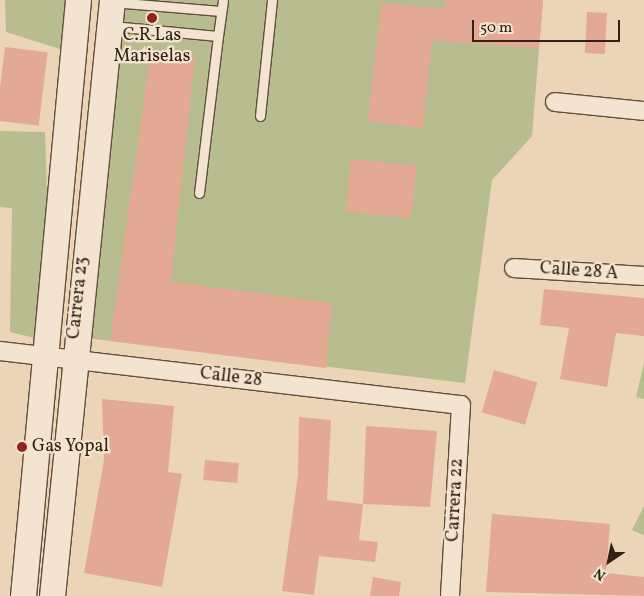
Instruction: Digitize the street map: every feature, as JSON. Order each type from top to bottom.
[{"type":"street","name":"Carrera 23","points":[[24,596],[43,357],[78,0]]},
{"type":"street","name":"Carrera 23","points":[[52,596],[72,360],[111,10]]},
{"type":"street","points":[[555,102],[644,111]]},
{"type":"street","name":"Calle 28 A","points":[[514,268],[644,276]]},
{"type":"street","name":"Calle 28","points":[[0,352],[461,404]]},
{"type":"street","name":"Carrera 22","points":[[450,596],[461,404]]},
{"type":"lane","points":[[200,193],[222,0]]},
{"type":"lane","points":[[260,116],[272,0]]},
{"type":"lane","points":[[111,10],[221,11]]},
{"type":"lane","points":[[111,10],[218,36]]},
{"type":"green space","points":[[5,0],[68,0],[63,50],[6,32]]},
{"type":"green space","points":[[124,0],[543,0],[532,136],[492,180],[465,383],[86,338]]},
{"type":"green space","points":[[0,131],[45,132],[48,224],[39,339],[10,332],[12,208],[0,207]]},
{"type":"green space","points":[[644,363],[644,399],[636,397]]},
{"type":"green space","points":[[644,506],[644,535],[632,530]]},
{"type":"building","points":[[445,0],[543,0],[539,48],[432,41],[423,128],[368,121],[381,3],[444,9]]},
{"type":"building","points":[[587,12],[607,13],[605,54],[585,53]]},
{"type":"building","points":[[5,47],[48,52],[39,126],[0,121],[0,88]]},
{"type":"building","points":[[151,51],[195,56],[171,282],[332,303],[326,368],[110,341]]},
{"type":"building","points":[[351,159],[417,166],[411,219],[345,212]]},
{"type":"building","points":[[544,289],[644,298],[644,336],[616,333],[607,387],[560,379],[569,328],[540,325]]},
{"type":"building","points":[[494,370],[537,382],[525,425],[482,412]]},
{"type":"building","points":[[102,399],[174,406],[168,472],[182,474],[162,587],[84,573],[104,460]]},
{"type":"building","points":[[299,417],[331,420],[327,500],[363,504],[359,540],[378,542],[375,562],[319,556],[314,595],[282,591],[298,475]]},
{"type":"building","points":[[366,426],[437,431],[430,507],[363,504]]},
{"type":"building","points":[[205,460],[239,463],[237,483],[203,480]]},
{"type":"building","points":[[492,514],[610,524],[606,573],[644,577],[644,596],[486,592]]},
{"type":"building","points":[[373,577],[401,582],[399,596],[370,596]]},
{"type":"place","name":"C.R Las Mariselas","points":[[152,18]]},
{"type":"place","name":"Gas Yopal","points":[[22,447]]}]
